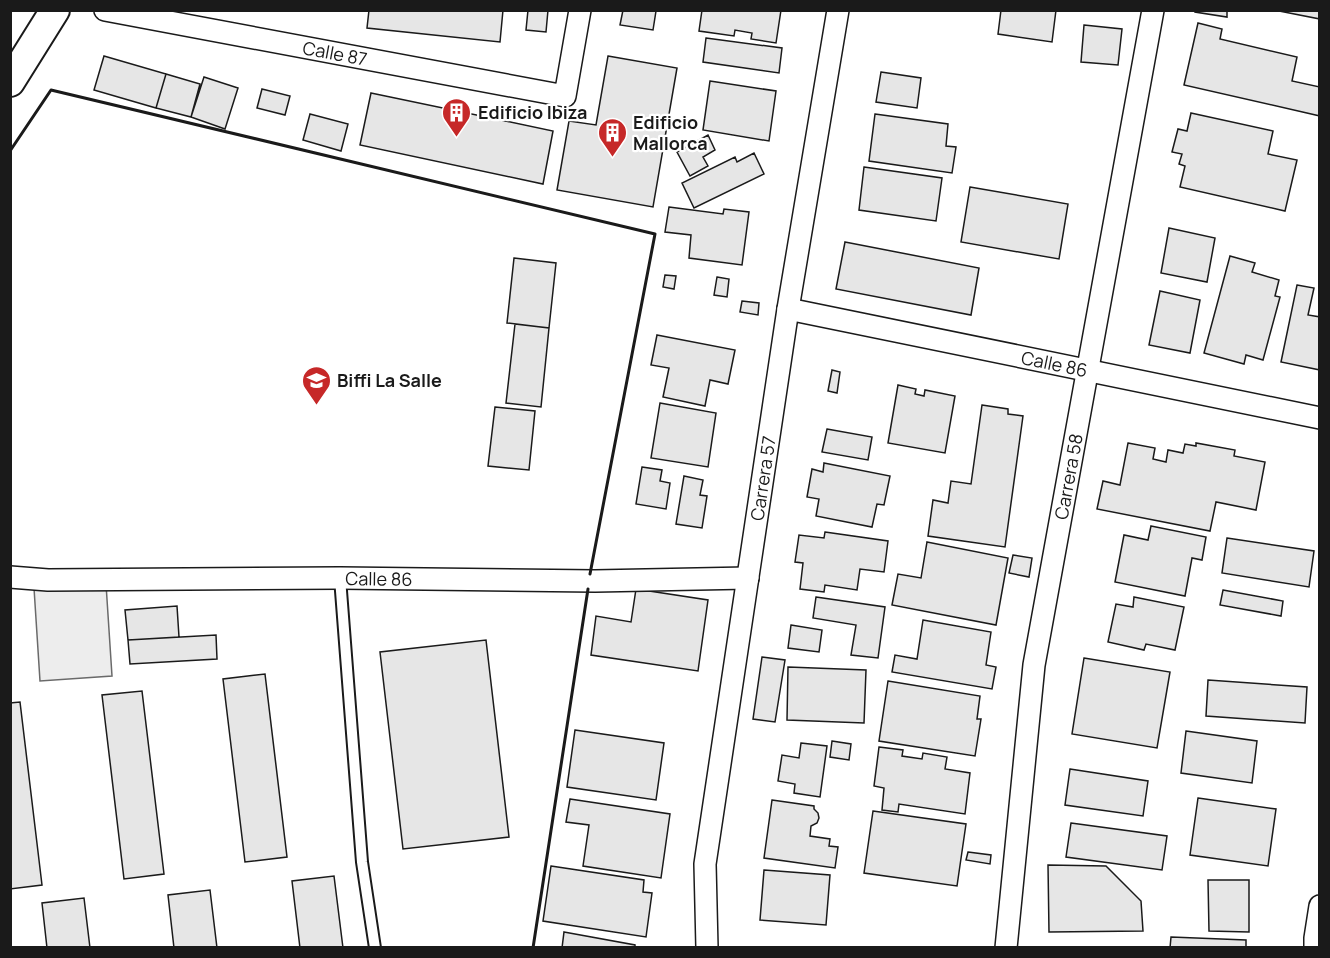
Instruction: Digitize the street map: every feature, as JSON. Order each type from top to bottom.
[{"type":"main road","points":[[10,82],[55,10]]},
{"type":"street","name":"Calle 87","points":[[105,10],[565,96],[580,10]]},
{"type":"street","name":"Carrera 57","points":[[707,948],[705,864],[788,309],[838,10]]},
{"type":"street","name":"Carrera 58","points":[[1006,948],[1034,665],[1153,10]]},
{"type":"street","name":"Calle 86","points":[[788,309],[1320,418]]},
{"type":"street","name":"Calle 86","points":[[10,577],[48,580],[748,579]]},
{"type":"street","points":[[1315,948],[1320,906]]},
{"type":"lane","points":[[340,578],[362,862],[375,948]]},
{"type":"shaded area","points":[[106,584],[112,676],[40,681],[34,588]]},
{"type":"building","points":[[369,10],[503,10],[500,42],[367,28]]},
{"type":"building","points":[[528,10],[548,10],[546,32],[526,30]]},
{"type":"building","points":[[623,10],[656,11],[653,30],[620,25]]},
{"type":"building","points":[[702,10],[781,10],[776,43],[751,39],[752,33],[735,30],[734,36],[699,31]]},
{"type":"building","points":[[1001,10],[1056,10],[1052,42],[998,34]]},
{"type":"building","points":[[1195,10],[1227,10],[1227,17],[1195,12]]},
{"type":"building","points":[[1274,10],[1320,10],[1320,19]]},
{"type":"building","points":[[1198,23],[1222,29],[1220,39],[1297,57],[1292,81],[1320,87],[1320,116],[1184,85]]},
{"type":"building","points":[[1084,25],[1122,29],[1118,65],[1081,62]]},
{"type":"building","points":[[706,38],[782,48],[779,73],[703,62]]},
{"type":"building","points":[[104,56],[166,74],[156,108],[94,90]]},
{"type":"building","name":"Edificio Mallorca","points":[[608,56],[677,68],[653,207],[557,190],[569,121],[596,125]]},
{"type":"building","points":[[881,72],[921,78],[917,108],[876,102]]},
{"type":"building","points":[[166,74],[200,84],[191,117],[156,108]]},
{"type":"building","points":[[204,77],[238,88],[225,129],[191,117]]},
{"type":"building","points":[[710,81],[776,91],[769,141],[703,130]]},
{"type":"building","points":[[262,89],[290,96],[285,115],[257,108]]},
{"type":"building","name":"Edificio Ibiza","points":[[371,93],[553,131],[543,184],[360,145]]},
{"type":"building","points":[[1191,113],[1273,131],[1268,154],[1297,160],[1285,211],[1180,187],[1185,166],[1179,164],[1182,154],[1172,152],[1178,129],[1187,131]]},
{"type":"building","points":[[310,114],[348,124],[341,151],[303,140]]},
{"type":"building","points":[[875,114],[948,124],[946,146],[956,147],[952,173],[869,161]]},
{"type":"building","points":[[708,135],[715,150],[703,157],[708,166],[690,176],[677,152]]},
{"type":"building","points":[[754,153],[764,174],[694,208],[682,183],[735,157],[737,162]]},
{"type":"building","points":[[864,167],[942,178],[936,221],[859,210]]},
{"type":"building","points":[[970,187],[1068,204],[1059,259],[961,242]]},
{"type":"building","points":[[669,207],[723,214],[724,209],[749,212],[742,265],[689,258],[691,235],[665,232]]},
{"type":"building","points":[[1169,228],[1215,238],[1207,282],[1161,273]]},
{"type":"building","points":[[845,242],[979,268],[971,315],[836,289]]},
{"type":"building","points":[[1230,256],[1255,263],[1252,272],[1279,280],[1275,296],[1280,297],[1263,360],[1246,355],[1244,364],[1204,353]]},
{"type":"building","points":[[514,258],[556,263],[549,328],[507,323]]},
{"type":"building","points":[[665,275],[676,276],[674,289],[663,287]]},
{"type":"building","points":[[717,277],[729,279],[727,297],[714,295]]},
{"type":"building","points":[[1297,285],[1314,288],[1308,315],[1320,317],[1320,370],[1281,362]]},
{"type":"building","points":[[1160,291],[1200,300],[1190,353],[1149,345]]},
{"type":"building","points":[[742,301],[759,303],[758,315],[740,312]]},
{"type":"building","points":[[515,324],[549,328],[541,407],[506,403]]},
{"type":"building","points":[[657,335],[735,350],[728,384],[710,380],[705,406],[663,397],[669,368],[651,365]]},
{"type":"building","points":[[832,370],[840,372],[837,393],[828,391]]},
{"type":"building","points":[[898,385],[916,389],[915,394],[924,396],[925,390],[955,396],[945,453],[888,443]]},
{"type":"building","points":[[660,403],[716,413],[708,467],[651,458]]},
{"type":"building","points":[[982,405],[1008,409],[1008,414],[1023,416],[1005,547],[928,536],[933,500],[948,503],[951,481],[971,484]]},
{"type":"building","points":[[495,407],[535,411],[529,470],[488,466]]},
{"type":"building","points":[[827,429],[872,437],[868,460],[822,452]]},
{"type":"building","points":[[1128,443],[1155,448],[1153,459],[1166,462],[1168,450],[1183,453],[1185,444],[1196,446],[1196,443],[1235,450],[1234,456],[1265,462],[1256,510],[1216,502],[1210,531],[1097,509],[1103,481],[1120,485]]},
{"type":"building","points":[[824,463],[890,476],[884,505],[877,504],[872,527],[816,516],[819,499],[807,497],[812,469],[823,472]]},
{"type":"building","points":[[642,467],[662,470],[660,481],[670,483],[666,509],[636,504]]},
{"type":"building","points":[[684,476],[703,480],[700,495],[707,496],[702,528],[676,524]]},
{"type":"building","points":[[1151,526],[1206,537],[1202,560],[1192,558],[1185,596],[1115,582],[1124,535],[1148,540]]},
{"type":"building","points":[[825,532],[888,541],[884,572],[860,569],[857,590],[825,585],[824,592],[800,589],[803,563],[795,562],[799,535],[824,538]]},
{"type":"building","points":[[1227,538],[1314,551],[1309,587],[1222,573]]},
{"type":"building","points":[[927,542],[1008,558],[996,625],[892,605],[898,574],[921,578]]},
{"type":"building","points":[[1013,555],[1032,558],[1029,577],[1009,573]]},
{"type":"building","points":[[636,589],[708,600],[698,671],[591,655],[596,616],[631,622]]},
{"type":"building","points":[[1223,590],[1283,601],[1281,616],[1220,605]]},
{"type":"building","points":[[816,597],[885,607],[878,658],[851,655],[856,625],[813,618]]},
{"type":"building","points":[[1134,597],[1184,607],[1175,650],[1146,644],[1144,650],[1108,642],[1116,604],[1133,607]]},
{"type":"building","points":[[177,606],[179,637],[128,640],[125,610]]},
{"type":"building","points":[[923,620],[991,632],[986,665],[996,667],[992,689],[892,672],[895,655],[917,659]]},
{"type":"building","points":[[791,625],[822,630],[819,652],[788,648]]},
{"type":"building","points":[[216,635],[217,659],[130,664],[128,640]]},
{"type":"building","points":[[486,640],[509,837],[403,849],[380,652]]},
{"type":"building","points":[[762,657],[785,660],[775,722],[753,719]]},
{"type":"building","points":[[1084,658],[1170,672],[1157,748],[1072,734]]},
{"type":"building","points":[[788,667],[866,670],[864,723],[787,720]]},
{"type":"building","points":[[265,674],[287,857],[245,862],[223,679]]},
{"type":"building","points":[[1208,680],[1307,687],[1305,723],[1206,716]]},
{"type":"building","points":[[888,681],[980,696],[977,719],[981,719],[975,756],[879,741]]},
{"type":"building","points":[[142,691],[164,874],[124,879],[102,695]]},
{"type":"building","points":[[20,702],[42,885],[10,889],[10,703]]},
{"type":"building","points":[[575,730],[664,743],[656,800],[567,787]]},
{"type":"building","points":[[1186,731],[1257,741],[1252,783],[1181,773]]},
{"type":"building","points":[[832,741],[851,744],[849,760],[830,757]]},
{"type":"building","points":[[801,743],[827,746],[820,797],[794,793],[795,784],[778,781],[782,755],[799,758]]},
{"type":"building","points":[[879,747],[903,750],[902,756],[922,759],[923,753],[947,757],[945,769],[970,773],[965,814],[899,804],[898,812],[882,810],[884,788],[874,786]]},
{"type":"building","points":[[1070,769],[1148,781],[1143,816],[1065,805]]},
{"type":"building","points":[[1198,798],[1276,809],[1268,866],[1190,855]]},
{"type":"building","points":[[570,799],[670,814],[661,878],[583,866],[589,825],[566,822]]},
{"type":"building","points":[[772,800],[814,806],[819,818],[817,823],[811,826],[810,836],[830,839],[829,846],[838,847],[835,868],[764,858]]},
{"type":"building","points":[[873,811],[966,824],[957,886],[864,873]]},
{"type":"building","points":[[1071,823],[1167,836],[1162,870],[1066,857]]},
{"type":"building","points":[[968,852],[991,855],[990,864],[966,860]]},
{"type":"building","points":[[1048,865],[1106,866],[1141,901],[1143,931],[1049,932]]},
{"type":"building","points":[[551,866],[644,880],[643,892],[652,893],[646,937],[543,921]]},
{"type":"building","points":[[764,870],[830,875],[826,925],[760,920]]},
{"type":"building","points":[[334,876],[343,948],[300,948],[292,881]]},
{"type":"building","points":[[1208,880],[1249,880],[1249,932],[1209,931]]},
{"type":"building","points":[[210,890],[217,948],[174,948],[168,895]]},
{"type":"building","points":[[84,898],[90,948],[47,948],[42,903]]},
{"type":"building","points":[[564,932],[635,945],[635,948],[562,948]]},
{"type":"building","points":[[1171,937],[1246,940],[1246,948],[1170,948]]},
{"type":"wall","points":[[10,151],[51,90],[655,234],[590,574]]},
{"type":"wall","points":[[533,948],[588,589]]},
{"type":"place","name":"Edificio Ibiza","points":[[457,138]]},
{"type":"place","name":"Edificio Mallorca","points":[[612,158]]},
{"type":"place","name":"Biffi La Salle","points":[[316,406]]}]
